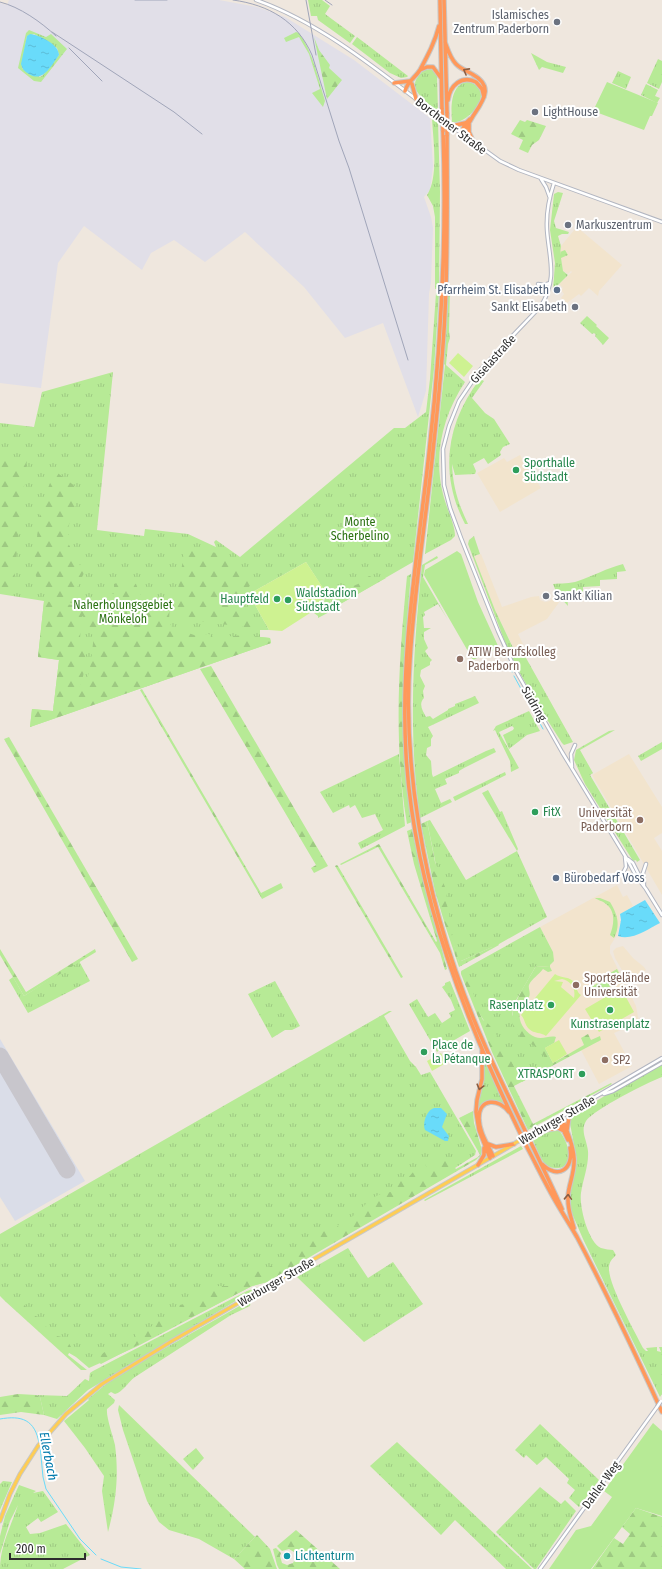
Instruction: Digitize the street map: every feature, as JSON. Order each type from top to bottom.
[{"type":"highway","points":[[440,0],[444,189],[441,314],[433,414],[409,625],[405,695],[406,755],[416,833],[434,915],[451,967],[482,1048],[514,1120],[555,1201],[567,1219]]},
{"type":"highway","points":[[444,0],[447,113],[445,313],[434,444],[417,574],[408,696],[410,754],[416,810],[425,860],[450,955],[486,1047],[567,1219],[629,1340],[662,1412]]},
{"type":"highway","points":[[405,91],[430,52],[440,20]]},
{"type":"highway","points":[[445,42],[452,59],[457,65],[474,75],[483,83],[486,91],[484,98],[461,133]]},
{"type":"highway","points":[[419,70],[427,67],[433,67],[442,78]]},
{"type":"highway","points":[[447,113],[450,92],[454,85],[462,80],[469,79],[476,82],[482,89],[484,98]]},
{"type":"highway","points":[[394,83],[412,81]]},
{"type":"highway","points":[[412,81],[416,99]]},
{"type":"highway","points":[[452,126],[467,124]]},
{"type":"highway","points":[[467,124],[473,141]]},
{"type":"highway","points":[[482,1048],[482,1079],[476,1112],[477,1122],[492,1157]]},
{"type":"highway","points":[[478,1165],[484,1155],[486,1145],[479,1123],[479,1116],[483,1107],[491,1102],[500,1103],[507,1109],[514,1120]]},
{"type":"highway","points":[[576,1109],[569,1117],[565,1131],[574,1159],[574,1167],[568,1189],[567,1201],[576,1235]]},
{"type":"highway","points":[[540,1162],[549,1170],[554,1172],[560,1171],[567,1167],[571,1160],[569,1143],[559,1118]]},
{"type":"highway","points":[[536,1132],[558,1128],[565,1131]]},
{"type":"highway","points":[[486,1145],[496,1147],[515,1144]]},
{"type":"main road","name":"Borchener Straße","points":[[256,0],[280,9],[311,25],[350,51],[500,161],[540,179],[662,222]]},
{"type":"main road","points":[[540,179],[546,187],[550,198]]},
{"type":"main road","name":"Giselastraße","points":[[461,538],[450,508],[443,473],[444,449],[452,414],[466,389],[480,370],[541,306],[547,294],[551,283],[552,264],[547,217],[554,184]]},
{"type":"main road","points":[[538,284],[542,285],[551,283]]},
{"type":"main road","name":"Südring","points":[[461,538],[495,626],[529,696],[627,859],[633,863],[646,889],[662,915]]},
{"type":"main road","points":[[572,768],[571,754],[575,745]]},
{"type":"main road","points":[[623,873],[626,867],[624,854]]},
{"type":"main road","points":[[646,864],[643,878],[646,889]]},
{"type":"main road","name":"Warburger Straße","points":[[0,1521],[10,1494],[20,1474],[38,1446],[66,1414],[80,1401],[115,1375],[662,1058]]},
{"type":"main road","name":"Warburger Straße","points":[[602,1094],[612,1091],[662,1063]]},
{"type":"main road","name":"Dahler Weg","points":[[540,1569],[662,1401]]},
{"type":"shaded area","points":[[9,0],[219,0],[257,7],[285,17],[354,60],[430,118],[433,166],[430,190],[424,197],[433,228],[431,282],[429,294],[426,391],[418,417],[383,323],[345,338],[304,287],[245,232],[205,262],[174,240],[151,253],[142,270],[84,226],[58,263],[41,388],[0,383],[0,3],[7,5]]},
{"type":"shaded area","points":[[575,229],[579,229],[622,265],[599,291],[598,296],[589,288],[581,296],[579,294],[567,303],[561,298],[564,294],[561,290],[563,288],[559,284],[572,272],[571,271],[568,274],[563,271],[560,253],[561,246]]},
{"type":"shaded area","points":[[520,455],[530,473],[532,473],[541,488],[500,512],[477,473],[504,458],[507,462]]},
{"type":"shaded area","points":[[481,554],[502,607],[531,597],[539,596],[540,600],[545,602],[550,601],[553,597],[560,601],[547,619],[518,634],[524,646],[515,651],[495,610],[474,556]]},
{"type":"shaded area","name":"Universität Paderborn","points":[[629,754],[662,807],[662,833],[654,838],[662,851],[662,895],[592,775]]},
{"type":"shaded area","name":"Sportgelände Universität","points":[[617,885],[623,897],[627,895],[633,906],[619,915],[620,924],[617,935],[610,946],[610,953],[636,1006],[639,1022],[614,1033],[632,1066],[599,1084],[581,1050],[553,1065],[514,1024],[536,966],[550,965],[553,952],[540,927]]},
{"type":"shaded area","points":[[623,946],[646,970],[640,976],[627,979],[615,958],[613,951],[616,948]]},
{"type":"shaded area","points":[[0,1039],[85,1181],[15,1221],[0,1197]]},
{"type":"green space","points":[[308,0],[322,0],[330,6],[325,14],[355,36],[350,43],[318,20],[317,16],[311,16]]},
{"type":"green space","points":[[29,30],[46,37],[51,34],[67,49],[41,82],[34,81],[18,68],[26,33]],"holes":[[[34,34],[57,48],[59,55],[40,77],[22,68],[27,36]]]},
{"type":"green space","points":[[296,32],[299,33],[304,40],[312,57],[325,101],[323,107],[312,93],[320,89],[309,54],[299,37],[286,42],[284,38]]},
{"type":"green space","points":[[314,37],[319,50],[330,65],[329,68],[342,80],[327,99]]},
{"type":"green space","points":[[357,37],[408,76],[401,78],[390,73],[352,44]]},
{"type":"green space","points":[[531,53],[547,62],[566,67],[563,73],[542,67],[539,70]]},
{"type":"green space","points":[[658,59],[662,61],[662,82],[659,89],[647,83]]},
{"type":"green space","points":[[423,70],[434,70],[437,75],[438,112],[420,96],[415,88],[416,80]]},
{"type":"green space","points":[[618,71],[631,77],[626,89],[612,83]]},
{"type":"green space","points":[[468,81],[478,86],[481,94],[480,100],[475,109],[466,118],[457,122],[452,122],[453,97],[458,87],[462,83]]},
{"type":"green space","points":[[607,82],[658,103],[644,130],[593,111]]},
{"type":"green space","points":[[646,84],[658,90],[655,96],[660,98],[657,103],[641,95]]},
{"type":"green space","points":[[432,118],[438,121],[440,192],[439,288],[435,289],[435,217],[433,206],[427,195],[431,187],[434,168]]},
{"type":"green space","points":[[520,120],[525,122],[527,120],[546,126],[539,140],[532,145],[528,153],[519,149],[523,140],[511,134]]},
{"type":"green space","points":[[558,192],[563,193],[554,221],[556,228],[569,232],[568,234],[558,236],[561,246],[560,252],[565,250],[568,255],[561,258],[563,271],[568,275],[553,290],[555,263],[550,230],[554,194]]},
{"type":"green space","points":[[450,288],[450,338],[446,365],[465,382],[457,395],[446,422],[442,436],[439,465],[443,494],[454,526],[455,536],[451,540],[425,554],[445,365],[448,289]]},
{"type":"green space","name":"Naherholungsgebiet Mönkeloh","points":[[436,293],[439,293],[434,369],[413,562],[335,607],[328,597],[335,609],[318,618],[318,616],[314,613],[323,607],[326,593],[306,562],[249,594],[269,630],[260,630],[260,637],[270,638],[271,643],[30,727],[32,709],[53,711],[59,660],[38,657],[44,601],[0,594],[0,423],[34,427],[42,392],[113,372],[97,530],[144,536],[145,529],[188,534],[216,547],[214,542],[216,540],[240,557],[394,428],[405,428],[426,412],[430,379]]},
{"type":"green space","points":[[587,316],[609,338],[603,345],[594,333],[592,334],[580,323]]},
{"type":"green space","points":[[458,353],[473,366],[464,377],[449,363]]},
{"type":"green space","points":[[480,379],[484,381],[472,398],[485,413],[494,419],[510,444],[503,447],[500,452],[501,455],[488,464],[484,458],[473,464],[476,471],[475,474],[455,475],[452,464],[457,495],[461,509],[468,524],[465,524],[457,505],[452,486],[449,468],[450,449],[453,431],[460,413]]},
{"type":"green space","points":[[0,458],[27,460],[12,594],[0,592]]},
{"type":"green space","points":[[55,471],[80,490],[68,528],[68,543],[84,573],[73,596],[86,605],[45,599],[56,594],[46,589],[39,583],[33,569],[41,505]]},
{"type":"green space","points":[[474,536],[480,554],[474,556],[495,610],[515,652],[521,649],[573,742],[564,745],[562,743],[548,721],[545,719],[509,653],[468,544],[469,540]]},
{"type":"green space","points":[[185,548],[217,553],[229,564],[256,579],[248,588],[244,597],[245,607],[252,620],[268,630],[182,619],[174,612]]},
{"type":"green space","points":[[457,551],[461,554],[478,602],[499,648],[473,660],[424,575],[425,570]]},
{"type":"green space","points":[[437,556],[438,558],[425,565],[423,577],[448,620],[438,604],[424,612],[424,628],[431,628],[424,632],[424,639],[428,648],[425,651],[432,660],[430,665],[421,670],[420,676],[425,686],[423,691],[424,698],[421,705],[426,717],[430,716],[433,719],[455,706],[455,704],[475,696],[479,703],[428,727],[433,736],[431,739],[431,746],[427,748],[426,755],[431,761],[433,777],[486,751],[494,748],[496,752],[464,768],[459,771],[459,773],[445,779],[447,784],[435,789],[441,803],[450,799],[452,802],[420,818],[416,786],[413,723],[416,629],[422,565]]},
{"type":"green space","name":"Waldstadion Südstadt","points":[[306,562],[325,591],[321,606],[282,631],[269,630],[249,594]]},
{"type":"green space","points":[[623,564],[626,571],[617,572],[617,579],[600,580],[600,586],[583,587],[583,594],[567,595],[568,606],[557,594],[553,584],[575,582]]},
{"type":"green space","points":[[411,574],[406,636],[404,698],[404,729],[408,791],[412,822],[407,824],[400,762],[399,700],[407,576]]},
{"type":"green space","points":[[369,576],[375,578],[386,578],[335,607],[328,595],[328,587],[343,590],[358,584]]},
{"type":"green space","points":[[122,581],[129,581],[136,584],[141,596],[145,599],[170,600],[169,622],[172,627],[194,635],[209,634],[214,638],[243,635],[270,638],[271,643],[30,727],[32,709],[53,711],[59,660],[38,657],[44,601],[114,611],[114,584]],"holes":[[[82,616],[85,618],[88,630],[94,636],[89,674],[79,694],[78,691],[84,672],[87,640],[80,638]]]},
{"type":"green space","points":[[100,592],[114,594],[113,609],[98,607]]},
{"type":"green space","points":[[211,666],[328,866],[314,873],[311,868],[316,865],[200,669]]},
{"type":"green space","points":[[142,689],[261,893],[281,883],[283,888],[262,899],[140,690]]},
{"type":"green space","points":[[529,711],[540,731],[527,735],[509,749],[503,735],[514,728],[512,726],[499,732],[519,768],[511,772],[510,761],[495,730],[493,731],[496,726]]},
{"type":"green space","points":[[615,730],[580,750],[593,773],[590,775],[640,860],[637,862],[636,860],[633,861],[585,784],[574,760],[576,750],[609,731]]},
{"type":"green space","points":[[9,737],[138,959],[132,962],[4,739]]},
{"type":"green space","points":[[662,742],[662,749],[641,761],[638,756]]},
{"type":"green space","points":[[399,754],[405,826],[361,849],[358,843],[383,830],[375,814],[362,818],[355,805],[350,808],[349,805],[333,813],[320,792]]},
{"type":"green space","points":[[505,772],[506,775],[455,801],[453,797]]},
{"type":"green space","points":[[488,790],[500,812],[502,811],[518,849],[517,851],[482,793]]},
{"type":"green space","points":[[430,820],[466,880],[517,851],[547,917],[499,944],[461,961],[462,966],[460,966],[448,925],[427,821]]},
{"type":"green space","points":[[427,821],[435,862],[447,892],[446,902],[449,912],[449,925],[459,962],[492,947],[497,942],[499,945],[459,967],[435,891],[421,824]]},
{"type":"green space","points":[[412,829],[419,862],[447,969],[445,970],[440,953],[378,847],[341,865],[340,864],[379,844],[436,942],[437,941],[414,864],[407,831]]},
{"type":"green space","points":[[337,865],[403,977],[401,978],[335,866]]},
{"type":"green space","points":[[595,898],[600,898],[610,902],[615,911],[618,924],[614,938],[610,935],[613,923],[613,914],[605,903]]},
{"type":"green space","points":[[540,927],[553,952],[554,961],[550,967],[536,966],[515,1002],[512,1015],[553,1065],[522,1082],[478,1011],[461,971]]},
{"type":"green space","points":[[0,949],[26,992],[95,949],[96,952],[24,996],[0,955]]},
{"type":"green space","points":[[79,961],[90,981],[28,1013],[9,980],[13,977],[24,996]]},
{"type":"green space","points":[[536,966],[550,967],[552,971],[548,972],[543,969],[530,983],[530,995],[520,1012],[520,1020],[527,1032],[535,1037],[556,1037],[554,1043],[545,1048],[553,1063],[584,1045],[581,1038],[588,1034],[591,1040],[600,1036],[601,1040],[514,1086],[533,1124],[611,1083],[612,1084],[528,1130],[492,1052],[461,971],[465,975],[474,994],[480,1015],[493,1030],[521,1080],[529,1076],[529,1073],[540,1071],[549,1065],[534,1045],[521,1038],[515,1030],[512,1021],[516,1002]]},
{"type":"green space","points":[[617,969],[620,975],[617,983],[607,988],[592,989],[591,987],[607,978],[605,976]]},
{"type":"green space","name":"Rasenplatz","points":[[555,974],[573,981],[581,995],[546,1036],[533,1032],[529,1029],[521,1015]],"holes":[[[562,979],[572,986],[574,998],[555,982],[561,987],[563,982],[554,981]]]},
{"type":"green space","points":[[275,981],[300,1026],[292,1030],[285,1030],[272,1038],[248,994]]},
{"type":"green space","points":[[450,981],[470,1031],[444,1046],[437,1052],[409,1004],[417,999],[428,1017],[435,1013],[442,1023],[451,1017],[449,1013],[455,1010],[451,1000],[442,987],[445,983]]},
{"type":"green space","name":"Kunstrasenplatz","points":[[621,988],[634,1012],[599,1032],[585,1009]]},
{"type":"green space","points":[[389,1011],[392,1011],[384,1016],[410,1061],[421,1075],[430,1072],[476,1151],[475,1155],[455,1168],[407,1193],[267,1282],[252,1286],[138,1346],[89,1368],[76,1357],[64,1350],[0,1291],[0,1234]]},
{"type":"green space","points":[[559,1040],[567,1054],[553,1063],[545,1048]]},
{"type":"green space","points":[[441,1053],[446,1063],[432,1071],[427,1061]]},
{"type":"green space","points":[[484,1055],[506,1106],[497,1101],[493,1101],[486,1104],[477,1115],[478,1100],[484,1070]]},
{"type":"green space","points":[[662,1065],[662,1077],[645,1084],[609,1104],[586,1121],[584,1125],[584,1132],[588,1156],[581,1193],[583,1215],[592,1239],[601,1248],[613,1250],[616,1255],[610,1264],[610,1275],[623,1308],[643,1348],[648,1351],[646,1348],[657,1347],[657,1351],[661,1352],[659,1347],[662,1347],[662,1394],[660,1397],[583,1239],[571,1211],[570,1190],[577,1161],[569,1118],[611,1092]]},
{"type":"green space","points":[[473,1111],[474,1123],[482,1150],[481,1155],[476,1160],[267,1282],[252,1286],[101,1364],[95,1361],[96,1355],[102,1354],[110,1348],[117,1350],[123,1347],[131,1347],[136,1343],[136,1332],[156,1325],[158,1321],[175,1318],[180,1305],[194,1301],[200,1293],[210,1287],[209,1284],[212,1284],[214,1288],[219,1286],[229,1286],[235,1278],[245,1278],[250,1272],[262,1271],[283,1259],[297,1254],[306,1248],[313,1238],[324,1231],[337,1227],[343,1219],[347,1220],[353,1216],[372,1199],[383,1193],[391,1192],[395,1183],[399,1180],[402,1178],[408,1178],[414,1171],[419,1169],[421,1171],[427,1168],[425,1164],[429,1162],[434,1163],[435,1159],[438,1157],[444,1155],[456,1169],[478,1157],[480,1155],[459,1118]]},
{"type":"green space","points":[[559,1130],[566,1144],[568,1159],[565,1166],[554,1168],[544,1163],[533,1140],[550,1131]]},
{"type":"green space","points":[[521,1146],[523,1149],[425,1201],[424,1200]]},
{"type":"green space","points":[[348,1248],[368,1278],[393,1262],[423,1304],[364,1342],[297,1277]]},
{"type":"green space","points":[[259,1287],[88,1390],[57,1419],[44,1415],[40,1397],[36,1395],[67,1396],[85,1379],[89,1381],[90,1373],[93,1371],[247,1291]]},
{"type":"green space","points":[[0,1288],[4,1292],[7,1291],[10,1297],[18,1300],[18,1302],[23,1302],[30,1314],[41,1318],[47,1328],[57,1336],[66,1338],[71,1347],[74,1347],[74,1350],[68,1355],[87,1370],[81,1370],[6,1302],[0,1296]]},
{"type":"green space","points":[[250,1300],[250,1306],[231,1315],[135,1377],[118,1393],[115,1394],[111,1392],[108,1394],[115,1400],[114,1403],[107,1409],[107,1412],[115,1445],[117,1478],[115,1499],[108,1532],[102,1491],[104,1476],[64,1421],[116,1376]]},
{"type":"green space","points":[[18,1394],[36,1395],[40,1397],[44,1415],[21,1412],[0,1415],[0,1397]]},
{"type":"green space","points":[[119,1405],[255,1537],[234,1559],[199,1539],[169,1530],[159,1522],[147,1501],[123,1430],[118,1410]]},
{"type":"green space","points":[[653,1423],[662,1431],[662,1516],[636,1508],[591,1569],[549,1569],[576,1530],[591,1526],[612,1497],[604,1491]]},
{"type":"green space","points":[[540,1424],[599,1480],[579,1507],[569,1498],[575,1490],[567,1483],[569,1479],[546,1457],[537,1465],[526,1455],[524,1458],[515,1450]]},
{"type":"green space","points":[[397,1442],[532,1569],[506,1569],[455,1520],[441,1535],[370,1466]]},
{"type":"green space","points":[[196,1448],[204,1458],[193,1470],[183,1459]]},
{"type":"green space","points":[[3,1481],[12,1482],[0,1510],[0,1484]]},
{"type":"green space","points":[[19,1485],[36,1491],[33,1493],[43,1491],[58,1512],[41,1522],[38,1518],[26,1527],[30,1534],[40,1533],[66,1524],[90,1555],[63,1569],[0,1569],[0,1561],[6,1536],[18,1505],[10,1521],[0,1554],[0,1536],[5,1516]]},
{"type":"green space","points":[[540,1487],[561,1504],[565,1500],[576,1511],[536,1569],[534,1569],[496,1532]]},
{"type":"green space","points":[[636,1508],[662,1517],[662,1569],[592,1569],[614,1538],[623,1544],[630,1534],[622,1527]]},
{"type":"green space","points":[[296,1530],[340,1569],[279,1569],[273,1549],[276,1548],[281,1553],[280,1556],[282,1563],[287,1565],[293,1563],[296,1557],[294,1552],[289,1549],[282,1551],[277,1546]]},
{"type":"green space","points":[[257,1535],[270,1549],[277,1569],[245,1569],[234,1559]]},
{"type":"water","points":[[30,34],[48,41],[56,47],[58,51],[59,55],[43,75],[34,76],[29,74],[23,69],[21,64],[27,36]]},
{"type":"water","points":[[645,900],[660,923],[634,936],[618,936],[621,920],[620,914]]},
{"type":"water","points":[[434,1108],[441,1108],[447,1114],[442,1127],[449,1136],[448,1141],[445,1141],[425,1130],[424,1124],[426,1117],[429,1111]]},
{"type":"waterway","points":[[507,662],[512,672]]},
{"type":"waterway","points":[[514,676],[543,729]]},
{"type":"waterway","name":"Ellerbach","points":[[0,1419],[15,1418],[31,1424],[37,1435],[39,1443]]},
{"type":"waterway","name":"Ellerbach","points":[[40,1446],[43,1477],[46,1489],[80,1539],[96,1555]]},
{"type":"waterway","name":"Ellerbach","points":[[101,1559],[121,1567],[141,1569]]},
{"type":"runway","points":[[0,1056],[67,1170]]},
{"type":"railway","points":[[135,0],[167,0]]},
{"type":"railway","points":[[233,0],[258,6],[280,17],[290,24],[298,33],[306,43],[312,55],[349,168],[408,360]]},
{"type":"railway","points":[[306,0],[316,55]]},
{"type":"railway","points":[[325,0],[332,5]]},
{"type":"railway","points":[[0,2],[15,7],[30,16],[44,25],[56,36]]},
{"type":"railway","points":[[52,32],[174,112],[202,134]]},
{"type":"railway","points":[[69,48],[102,81]]},
{"type":"place","name":"Islamisches Zentrum Paderborn","points":[[557,22]]},
{"type":"place","name":"LightHouse","points":[[535,112]]},
{"type":"place","name":"Markuszentrum","points":[[568,225]]},
{"type":"place","name":"Pfarrheim St. Elisabeth","points":[[557,290]]},
{"type":"place","name":"Sankt Elisabeth","points":[[575,307]]},
{"type":"place","name":"Sporthalle Südstadt","points":[[516,470]]},
{"type":"place","name":"Sankt Kilian","points":[[546,596]]},
{"type":"place","name":"Hauptfeld","points":[[277,599]]},
{"type":"place","name":"Waldstadion Südstadt","points":[[288,600]]},
{"type":"place","name":"ATIW Berufskolleg Paderborn","points":[[460,659]]},
{"type":"place","name":"FitX","points":[[535,812]]},
{"type":"place","name":"Universität Paderborn","points":[[640,820]]},
{"type":"place","name":"Bürobedarf Voss","points":[[556,878]]},
{"type":"place","name":"Sportgelände Universität","points":[[576,985]]},
{"type":"place","name":"Rasenplatz","points":[[551,1005]]},
{"type":"place","name":"Kunstrasenplatz","points":[[610,1010]]},
{"type":"place","name":"Place de la Pétanque","points":[[424,1052]]},
{"type":"place","name":"SP2","points":[[605,1060]]},
{"type":"place","name":"XTRASPORT","points":[[582,1074]]},
{"type":"place","name":"Lichtenturm","points":[[287,1556]]},
{"type":"park label","name":"Monte Scherbelino","points":[[360,529]]}]
